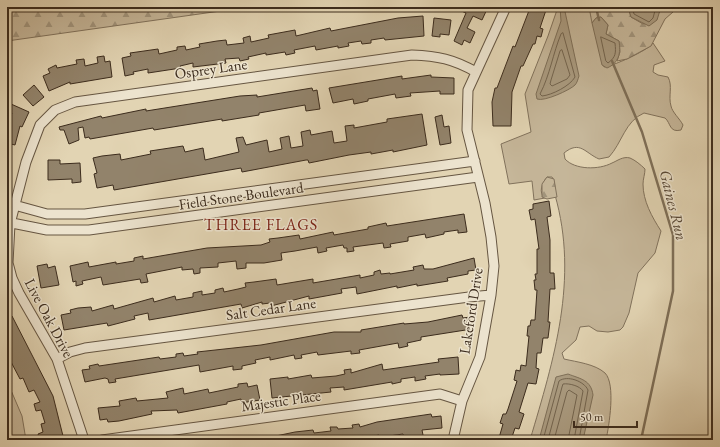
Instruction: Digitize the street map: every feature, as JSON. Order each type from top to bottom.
[{"type":"street","name":"Lakeford Drive","points":[[453,440],[462,401],[480,357],[491,295],[494,266],[491,237],[467,130],[468,90],[506,7]]},
{"type":"street","name":"Osprey Lane","points":[[16,207],[26,162],[40,125],[55,110],[76,102],[412,55],[437,56],[458,62],[476,72]]},
{"type":"street","name":"Field Stone Boulevard","points":[[7,203],[16,207],[47,214],[85,214],[475,161]]},
{"type":"street","name":"Field Stone Boulevard","points":[[9,223],[47,230],[89,230],[478,177]]},
{"type":"street","name":"Live Oak Drive","points":[[16,207],[9,223],[8,263],[12,278],[57,359],[84,440]]},
{"type":"street","name":"Salt Cedar Lane","points":[[57,359],[70,352],[85,348],[491,295]]},
{"type":"street","name":"Majestic Place","points":[[102,440],[440,394],[462,401]]},
{"type":"green space","points":[[7,7],[249,7],[7,41]]},
{"type":"green space","points":[[558,7],[589,7],[604,67],[630,58],[653,43],[665,61],[654,65],[653,72],[658,75],[668,77],[670,84],[670,102],[674,113],[683,125],[681,130],[677,131],[672,129],[665,118],[644,113],[632,121],[609,157],[599,159],[578,148],[570,149],[564,153],[565,159],[569,163],[587,168],[601,167],[625,158],[630,158],[640,164],[645,169],[643,190],[646,203],[661,231],[655,253],[638,273],[629,313],[623,327],[620,330],[608,332],[597,331],[589,326],[580,327],[576,340],[562,353],[564,359],[596,367],[605,373],[608,378],[611,405],[606,440],[530,440],[555,349],[560,319],[564,288],[565,257],[562,226],[552,177],[547,177],[542,185],[541,191],[545,198],[534,200],[532,181],[509,184],[501,144],[531,132],[525,94]]},
{"type":"green space","points":[[589,7],[628,7],[631,17],[643,24],[660,12],[661,7],[675,7],[673,12],[665,19],[651,46],[627,59],[617,61],[620,52],[619,41],[606,34],[608,25],[601,17],[596,18],[592,23]]},
{"type":"green space","points":[[547,177],[554,179],[557,197],[547,199],[542,197],[542,184]]},
{"type":"green space","points":[[7,381],[22,416],[26,440],[7,440]]},
{"type":"water","points":[[560,7],[564,7],[579,76],[576,84],[568,90],[545,99],[537,99],[536,94],[561,21]]},
{"type":"water","points":[[628,7],[661,7],[657,20],[649,26],[631,17]]},
{"type":"water","points":[[601,17],[608,25],[606,34],[619,41],[620,45],[617,60],[607,68],[602,65],[592,23],[596,18]]},
{"type":"water","points":[[568,374],[588,383],[592,390],[593,395],[583,440],[539,440],[556,377]]},
{"type":"building","points":[[452,7],[488,7],[482,20],[473,16],[467,28],[475,32],[470,43],[464,40],[462,45],[454,41],[466,13]]},
{"type":"building","points":[[535,7],[547,7],[540,28],[543,29],[541,37],[537,36],[535,44],[533,44],[523,66],[521,66],[512,92],[511,126],[493,126],[492,102],[495,88],[497,88],[513,46],[515,47],[530,8],[534,9]]},
{"type":"building","points":[[423,16],[424,36],[385,40],[384,38],[371,40],[371,43],[362,44],[361,41],[348,43],[349,46],[338,48],[338,46],[316,50],[315,46],[294,50],[295,53],[286,55],[285,52],[266,55],[266,53],[248,57],[249,59],[240,61],[239,58],[225,59],[226,63],[193,67],[193,63],[180,66],[181,68],[148,73],[148,69],[133,72],[134,74],[125,76],[122,58],[131,56],[130,53],[158,49],[159,54],[177,50],[177,47],[185,46],[186,50],[200,47],[199,44],[217,41],[226,40],[227,45],[244,43],[243,38],[250,36],[251,42],[269,38],[268,35],[295,30],[296,36],[330,28],[331,31],[398,18]]},
{"type":"building","points":[[434,18],[451,20],[449,35],[440,34],[440,37],[432,36]]},
{"type":"building","points":[[104,56],[105,62],[110,61],[112,77],[70,84],[70,82],[49,91],[43,76],[50,73],[48,69],[56,65],[57,68],[77,64],[76,60],[84,59],[85,66],[98,63],[97,57]]},
{"type":"building","points":[[431,75],[431,77],[454,78],[454,94],[440,94],[440,91],[410,93],[411,96],[396,98],[395,94],[368,99],[368,101],[354,104],[353,99],[333,103],[329,88],[402,76],[402,79]]},
{"type":"building","points":[[34,85],[44,97],[33,106],[23,95]]},
{"type":"building","points":[[312,88],[313,91],[317,90],[320,109],[306,111],[305,105],[222,121],[222,119],[154,130],[153,128],[90,139],[89,137],[85,138],[83,127],[78,128],[79,140],[69,144],[64,130],[60,130],[59,127],[101,116],[102,118],[146,109],[146,111],[240,96],[257,95],[257,97]]},
{"type":"building","points":[[11,104],[29,112],[22,127],[20,126],[15,145],[7,143],[7,123],[12,113],[8,111]]},
{"type":"building","points":[[422,114],[427,145],[393,152],[393,150],[371,154],[371,152],[309,163],[308,160],[306,160],[242,172],[241,168],[114,190],[113,185],[97,188],[94,174],[97,173],[93,158],[102,156],[120,154],[121,160],[151,154],[150,151],[183,146],[185,152],[203,148],[205,160],[239,152],[236,138],[243,137],[246,145],[267,140],[269,152],[282,149],[280,138],[289,136],[291,148],[303,146],[301,132],[310,130],[311,135],[332,131],[334,143],[347,141],[345,126],[354,125],[354,128],[387,122],[387,119]]},
{"type":"building","points":[[442,115],[444,127],[449,126],[451,143],[440,145],[435,117]]},
{"type":"building","points":[[48,160],[60,160],[60,164],[80,163],[81,182],[72,183],[72,179],[48,180]]},
{"type":"building","points":[[549,201],[551,216],[547,217],[550,240],[550,273],[554,273],[555,289],[550,289],[548,322],[550,322],[548,338],[543,338],[541,353],[537,353],[536,368],[539,369],[536,384],[528,383],[519,412],[524,414],[519,429],[515,428],[511,440],[500,440],[499,438],[503,424],[500,423],[503,414],[506,414],[517,381],[514,380],[516,370],[520,371],[521,365],[526,366],[529,336],[527,336],[528,326],[530,326],[531,320],[535,320],[537,290],[535,290],[534,280],[536,280],[535,274],[537,274],[537,249],[539,249],[535,219],[531,220],[529,210],[533,209],[533,204]]},
{"type":"building","points":[[464,214],[467,232],[458,233],[458,230],[444,232],[444,234],[426,238],[425,234],[408,237],[408,241],[390,244],[391,247],[384,248],[383,243],[353,247],[354,251],[347,252],[347,248],[344,248],[343,245],[326,248],[327,251],[318,253],[317,247],[281,253],[282,260],[264,263],[246,263],[246,268],[237,269],[236,261],[218,263],[218,267],[200,268],[200,273],[194,274],[193,269],[182,270],[182,267],[146,274],[148,282],[141,283],[140,279],[103,285],[101,277],[82,281],[83,284],[76,286],[76,281],[73,282],[70,266],[88,262],[89,267],[116,262],[116,264],[134,261],[134,258],[143,256],[143,259],[207,248],[261,245],[270,242],[269,239],[299,235],[300,239],[333,232],[334,235],[368,229],[368,227],[386,223],[387,226]]},
{"type":"building","points":[[474,258],[476,270],[468,271],[468,274],[447,278],[448,281],[417,286],[417,284],[397,288],[397,286],[357,294],[356,287],[341,289],[342,293],[309,299],[309,296],[271,306],[270,303],[262,304],[262,302],[242,308],[241,304],[149,320],[148,313],[134,316],[135,319],[108,326],[107,323],[64,330],[61,315],[71,313],[70,310],[78,308],[91,307],[92,311],[113,305],[114,309],[153,298],[154,302],[175,296],[176,300],[193,297],[193,293],[202,291],[202,295],[215,293],[215,290],[223,288],[224,292],[246,287],[245,283],[276,279],[277,285],[313,279],[313,283],[360,275],[360,278],[374,275],[374,272],[380,270],[381,274],[390,274],[414,270],[413,267],[423,265],[424,269],[433,269]]},
{"type":"building","points":[[47,264],[48,268],[55,266],[59,285],[41,288],[37,266]]},
{"type":"building","points":[[462,315],[463,318],[470,317],[472,329],[421,337],[421,340],[407,343],[408,346],[399,348],[398,343],[359,350],[360,353],[351,354],[351,351],[318,355],[317,352],[301,355],[302,358],[295,359],[294,355],[270,360],[270,357],[255,360],[256,363],[242,366],[242,369],[233,370],[233,366],[200,372],[199,365],[115,379],[116,382],[109,383],[108,379],[105,378],[85,382],[82,370],[90,369],[89,366],[98,364],[99,366],[159,357],[160,359],[176,357],[176,354],[183,353],[184,356],[198,354],[197,352],[261,345],[334,332],[361,332],[361,330],[404,323],[428,322]]},
{"type":"building","points":[[12,316],[53,396],[63,436],[40,440],[38,434],[43,432],[41,424],[45,423],[41,410],[36,411],[34,404],[40,402],[34,390],[29,392],[23,378],[20,379],[10,360],[7,361],[7,318]]},
{"type":"building","points":[[458,357],[459,374],[425,376],[426,379],[415,381],[415,377],[401,379],[401,382],[392,384],[392,382],[344,390],[344,387],[330,388],[331,392],[272,398],[270,379],[288,377],[288,379],[311,375],[312,378],[336,376],[345,374],[344,370],[351,369],[351,373],[382,364],[383,370],[439,362],[438,359]]},
{"type":"building","points":[[247,383],[248,387],[257,385],[260,400],[241,403],[241,399],[227,402],[227,404],[178,413],[177,410],[151,411],[152,414],[119,421],[108,422],[107,419],[100,420],[98,408],[120,406],[119,401],[136,398],[137,401],[168,398],[166,392],[183,388],[184,394],[208,389],[209,393],[238,387],[238,384]]},
{"type":"building","points":[[431,414],[432,417],[441,416],[442,428],[422,430],[424,440],[417,440],[417,436],[404,438],[403,434],[389,436],[389,440],[383,440],[382,436],[379,437],[379,435],[353,440],[271,440],[271,437],[295,432],[313,430],[314,433],[331,431],[330,427],[337,427],[338,429],[353,428],[352,425],[359,424],[360,427],[377,422]]},
{"type":"waterway","name":"Gaines Run","points":[[596,7],[599,20]]},
{"type":"waterway","name":"Gaines Run","points":[[612,61],[642,132],[673,235],[673,291],[641,440]]},
{"type":"district","name":"THREE FLAGS","points":[[261,224]]}]
